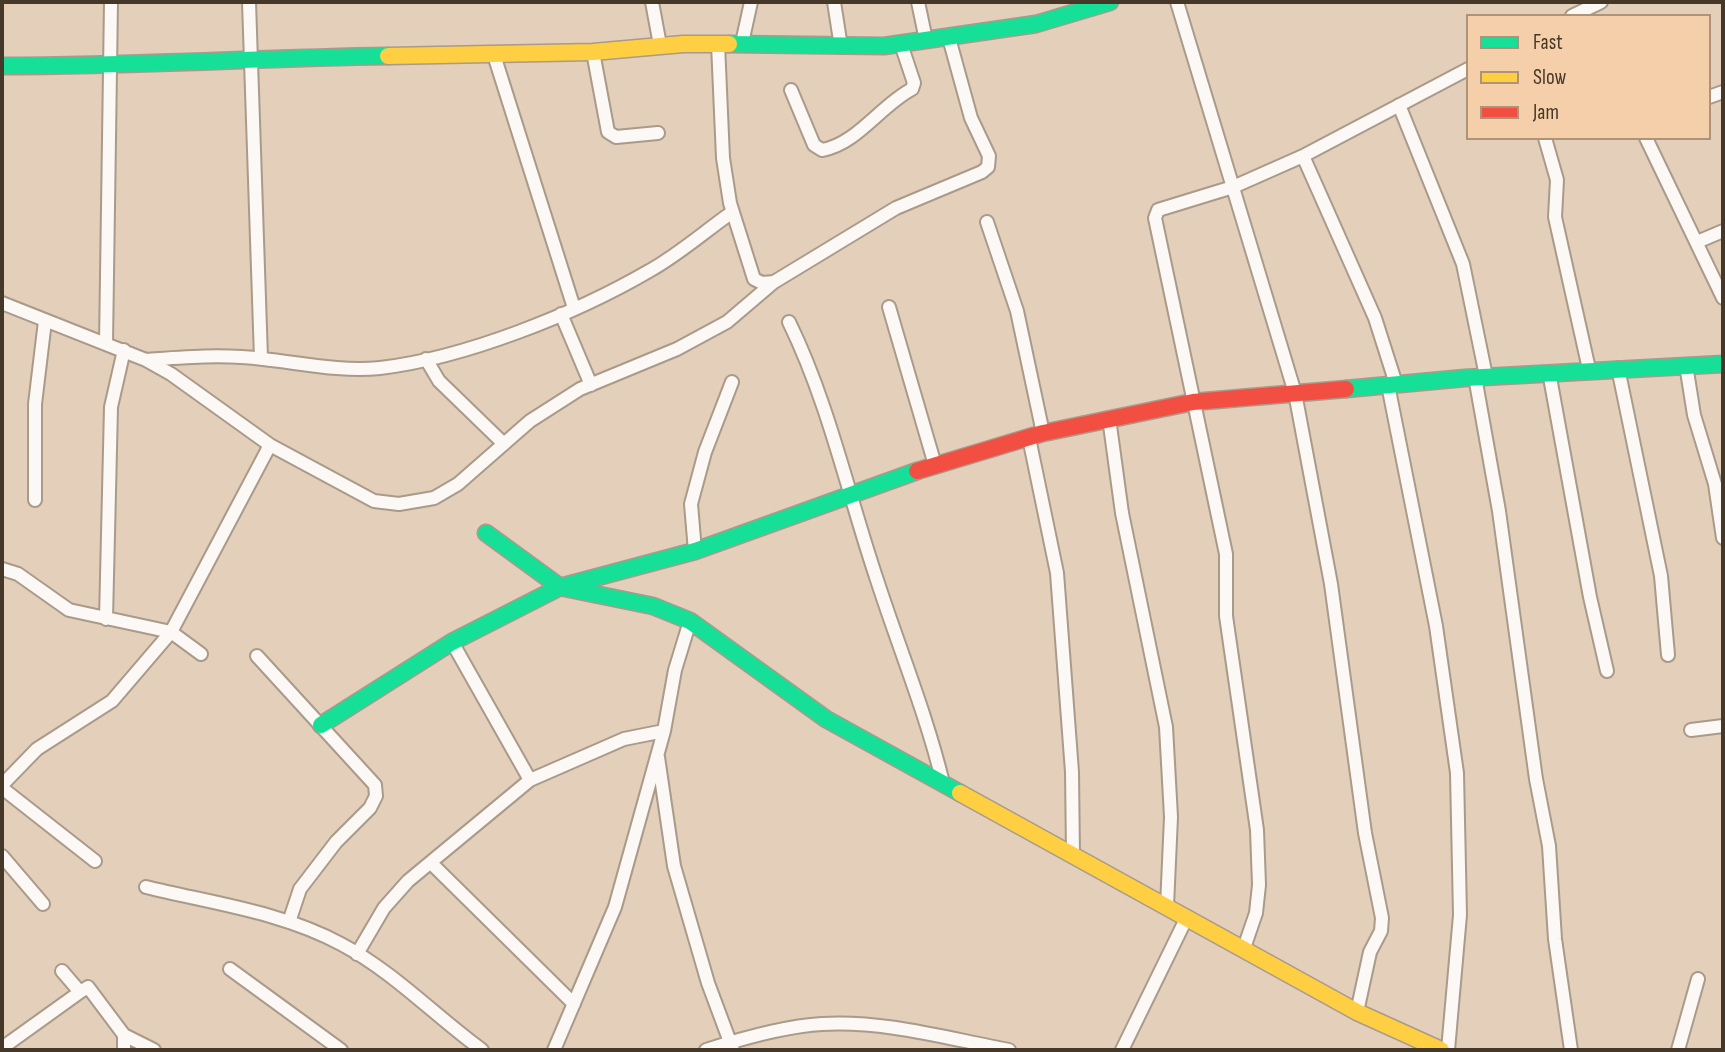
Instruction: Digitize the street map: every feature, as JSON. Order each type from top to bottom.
[{"type":"street","points":[[106,344],[111,2]]},
{"type":"street","points":[[249,2],[261,358]]},
{"type":"street","points":[[652,2],[660,44]]},
{"type":"street","points":[[742,43],[751,2]]},
{"type":"street","points":[[834,2],[841,47]]},
{"type":"street","points":[[918,2],[926,40]]},
{"type":"street","points":[[2,66],[108,66],[250,58],[593,52],[660,44],[742,43],[841,47],[901,44],[1036,24],[1110,2]]},
{"type":"street","points":[[1177,2],[1295,393],[1331,584],[1365,833],[1382,918],[1381,931],[1370,952],[1357,1012]]},
{"type":"street","points":[[1580,14],[1601,2]]},
{"type":"street","points":[[2,303],[146,360],[171,374],[270,445],[374,501],[399,504],[434,498],[458,484],[530,422],[591,385],[677,349],[727,322],[774,282],[896,208],[982,172],[988,167],[989,156],[971,118],[949,38]]},
{"type":"street","points":[[718,44],[723,158],[731,212],[754,279],[762,283],[774,282]]},
{"type":"street","points":[[791,90],[814,145],[822,150],[833,148],[877,116],[889,102],[912,89],[914,83],[901,44]]},
{"type":"street","points":[[593,52],[608,132],[616,137],[658,133]]},
{"type":"street","points":[[494,55],[575,308]]},
{"type":"street","points":[[1244,948],[1256,913],[1259,885],[1257,831],[1226,616],[1226,554],[1154,218],[1158,210],[1233,187],[1304,156],[1466,70]]},
{"type":"street","points":[[1399,105],[1463,264],[1536,779],[1549,846],[1555,939],[1571,1050]]},
{"type":"street","points":[[1546,140],[1557,180],[1555,217],[1589,369]]},
{"type":"street","points":[[1647,140],[1723,298]]},
{"type":"street","points":[[1304,156],[1376,318],[1392,384],[1436,626],[1457,773],[1460,915],[1448,1050]]},
{"type":"street","points":[[146,360],[261,358],[310,366],[378,368],[426,359],[483,344],[575,308],[650,271],[731,212]]},
{"type":"street","points":[[987,222],[1017,311],[1057,573],[1072,772],[1073,854]]},
{"type":"street","points":[[1697,242],[1723,231]]},
{"type":"street","points":[[889,307],[935,465]]},
{"type":"street","points":[[561,314],[591,385]]},
{"type":"street","points":[[35,500],[35,404],[45,321]]},
{"type":"street","points":[[789,322],[809,362],[877,580],[932,737],[943,783]]},
{"type":"street","points":[[106,618],[111,407],[124,350]]},
{"type":"street","points":[[426,359],[439,381],[504,444]]},
{"type":"street","points":[[321,725],[452,642],[560,587],[695,551],[935,465],[1036,436],[1109,418],[1193,402],[1589,369],[1723,364]]},
{"type":"street","points":[[1686,365],[1695,415],[1715,484],[1723,538]]},
{"type":"street","points":[[1618,368],[1661,576],[1668,655]]},
{"type":"street","points":[[1549,372],[1590,597],[1607,671]]},
{"type":"street","points":[[695,551],[691,505],[705,452],[732,382]]},
{"type":"street","points":[[1109,418],[1122,513],[1166,727],[1171,817],[1167,906]]},
{"type":"street","points":[[95,861],[2,786],[37,749],[112,701],[171,632],[270,445]]},
{"type":"street","points":[[486,533],[560,587],[653,606],[690,621],[826,719],[1357,1012],[1441,1050]]},
{"type":"street","points":[[2,569],[18,574],[69,610],[171,632],[201,654]]},
{"type":"street","points":[[554,1050],[615,907],[664,731],[675,670],[690,621]]},
{"type":"street","points":[[452,642],[530,780]]},
{"type":"street","points":[[257,656],[374,785],[376,796],[370,808],[336,842],[300,889],[289,922]]},
{"type":"street","points":[[1691,730],[1723,726]]},
{"type":"street","points":[[357,954],[384,908],[430,863],[530,780],[624,740],[664,731]]},
{"type":"street","points":[[657,753],[674,866],[708,984],[732,1046]]},
{"type":"street","points":[[2,856],[43,904]]},
{"type":"street","points":[[430,863],[573,1004]]},
{"type":"street","points":[[146,887],[289,922],[342,944],[418,996],[482,1050]]},
{"type":"street","points":[[1122,1050],[1187,917]]},
{"type":"street","points":[[230,969],[341,1050]]},
{"type":"street","points":[[61,971],[80,992]]},
{"type":"street","points":[[1678,1050],[1698,979]]},
{"type":"street","points":[[2,1048],[88,987],[124,1035],[153,1050]]},
{"type":"street","points":[[706,1050],[821,1024],[877,1027],[1009,1050]]},
{"type":"street","points":[[124,1035],[124,1050]]},
{"type":"traffic: fast","points":[[729,44],[884,46],[1036,24],[1110,2]]},
{"type":"traffic: fast","points":[[2,66],[388,56]]},
{"type":"traffic: fast","points":[[1346,389],[1465,378],[1723,364]]},
{"type":"traffic: fast","points":[[321,725],[452,642],[560,587],[695,551],[917,471]]},
{"type":"traffic: fast","points":[[486,533],[560,587],[653,606],[690,621],[826,719],[960,793]]},
{"type":"traffic: slow","points":[[388,56],[593,52],[683,44],[729,44]]},
{"type":"traffic: slow","points":[[960,793],[1357,1012],[1441,1050]]},
{"type":"traffic: jam","points":[[917,471],[1043,433],[1193,402],[1346,389]]}]
